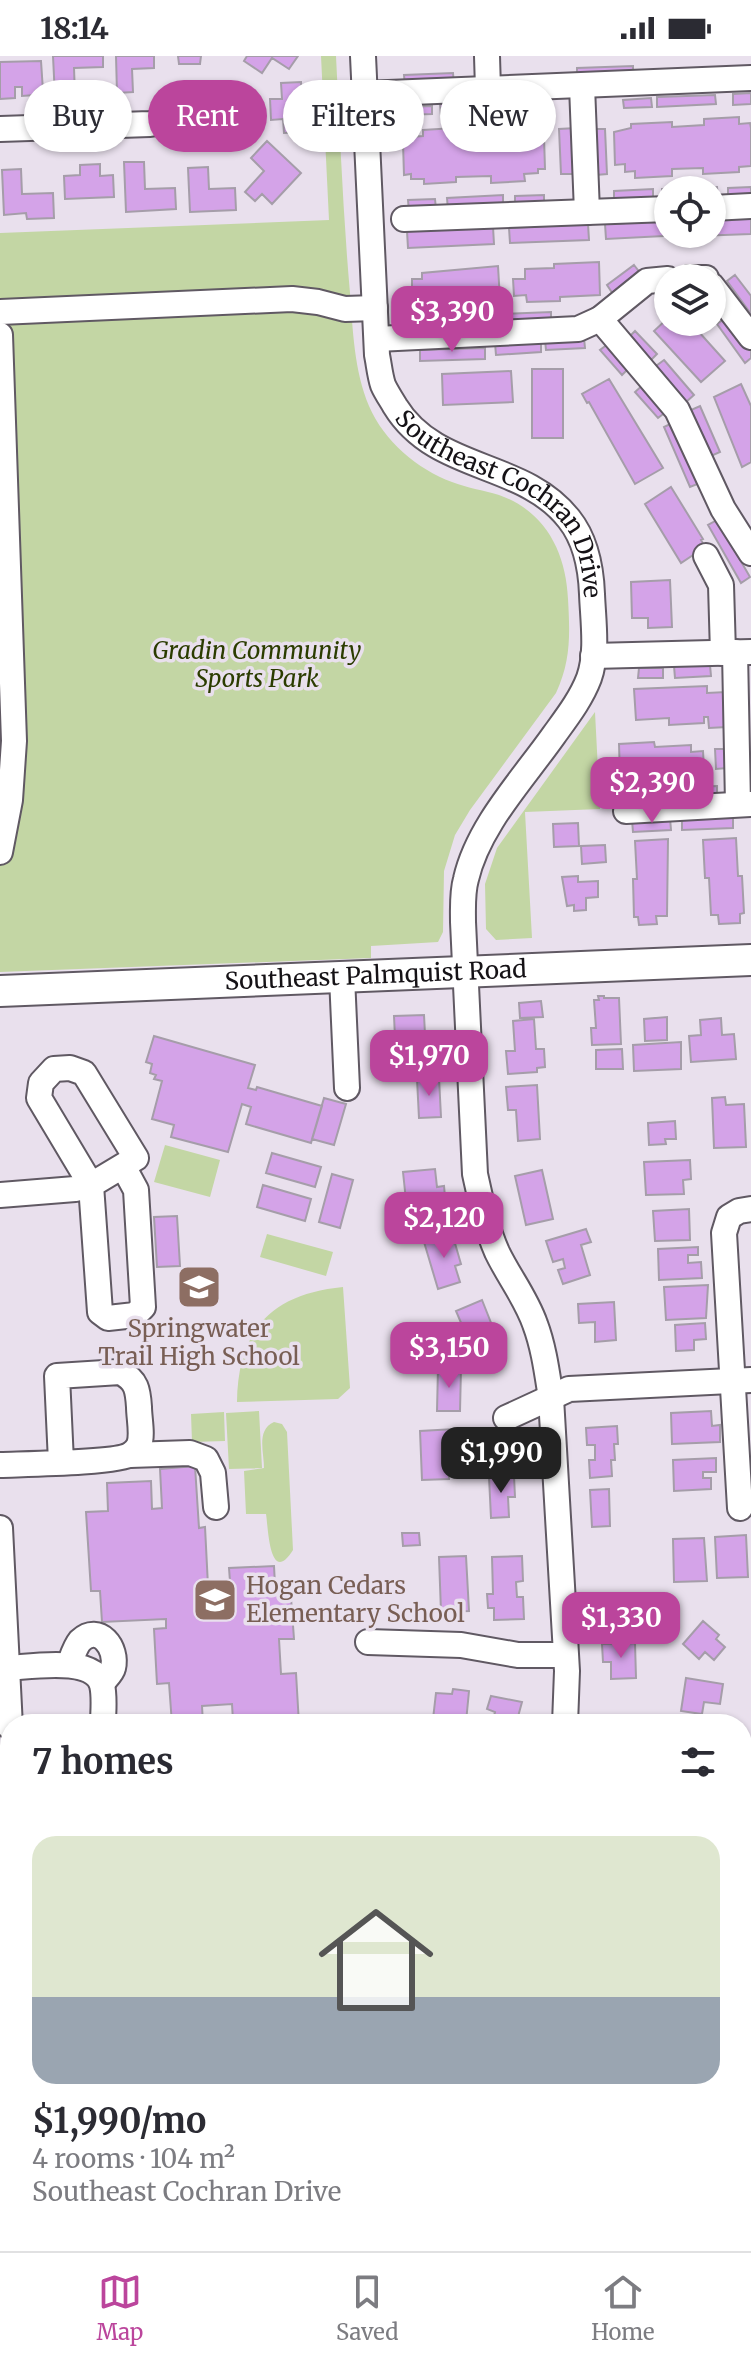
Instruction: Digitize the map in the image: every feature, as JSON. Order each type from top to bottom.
[{"type":"main road","name":"Southeast Palmquist Road","points":[[0,991],[751,960]]},
{"type":"street","name":"Southeast Cochran Drive","points":[[363,56],[364,80]]},
{"type":"street","points":[[487,56],[488,80]]},
{"type":"street","points":[[699,56],[700,81]]},
{"type":"street","points":[[556,87],[751,78]]},
{"type":"street","points":[[582,86],[587,212]]},
{"type":"street","points":[[0,129],[148,124]]},
{"type":"street","name":"Southeast Cochran Drive","points":[[367,152],[377,339],[384,387],[403,418],[434,447],[521,480],[555,501],[573,523],[585,549],[591,579],[593,656],[590,676],[579,699],[493,821],[476,851],[465,880],[463,922],[475,1174],[483,1214],[498,1253],[536,1325],[551,1398],[565,1655],[565,1714]]},
{"type":"street","points":[[726,207],[751,206]]},
{"type":"street","points":[[404,219],[654,210]]},
{"type":"street","points":[[377,339],[578,329],[600,319],[647,281],[654,280]]},
{"type":"street","points":[[0,312],[292,299],[345,309],[375,308]]},
{"type":"street","points":[[726,304],[751,337]]},
{"type":"street","points":[[600,319],[677,410],[723,509],[748,539]]},
{"type":"street","points":[[0,335],[5,632],[14,741],[10,800],[2,824],[0,852]]},
{"type":"street","points":[[626,811],[745,804],[736,652],[721,585],[706,556]]},
{"type":"street","points":[[593,656],[736,652]]},
{"type":"street","points":[[342,977],[347,1088]]},
{"type":"street","points":[[0,1195],[91,1185],[136,1158],[84,1073],[70,1068],[54,1069],[41,1083],[39,1098],[91,1185],[100,1312],[108,1318],[135,1315],[143,1307],[136,1190],[123,1166]]},
{"type":"street","points":[[740,1508],[742,1380],[724,1233],[729,1217],[751,1209]]},
{"type":"street","points":[[61,1462],[57,1376],[120,1372],[128,1376],[137,1387],[140,1429],[139,1445],[130,1455]]},
{"type":"street","points":[[506,1418],[569,1389],[742,1380]]},
{"type":"street","points":[[0,1465],[190,1453],[206,1459],[213,1473],[216,1507]]},
{"type":"street","points":[[0,1528],[9,1714]]},
{"type":"street","points":[[69,1665],[82,1639],[95,1635],[107,1640],[114,1651],[113,1670],[102,1683]]},
{"type":"street","points":[[368,1642],[461,1645],[518,1655],[565,1655]]},
{"type":"street","points":[[5,1680],[69,1665],[91,1670],[102,1683],[103,1714]]},
{"type":"green space","name":"Gradin Community Sports Park","points":[[321,56],[336,56],[337,80],[322,80]]},
{"type":"green space","name":"Gradin Community Sports Park","points":[[326,152],[341,152],[353,336],[360,378],[369,406],[383,431],[426,470],[463,486],[515,502],[529,511],[550,535],[563,565],[569,624],[564,670],[556,693],[455,835],[444,871],[443,932],[438,942],[371,946],[371,958],[0,972],[0,233],[329,220]]},
{"type":"green space","points":[[595,712],[600,809],[525,812],[532,938],[496,940],[486,929],[485,884],[497,848]]},
{"type":"green space","points":[[165,1145],[220,1160],[210,1197],[154,1182]]},
{"type":"green space","points":[[267,1234],[333,1252],[326,1276],[260,1257]]},
{"type":"green space","points":[[343,1287],[350,1388],[338,1399],[237,1402],[244,1355],[263,1320],[278,1307],[296,1298]]},
{"type":"green space","points":[[259,1411],[262,1468],[229,1469],[226,1413]]},
{"type":"green space","points":[[224,1412],[225,1441],[192,1442],[191,1414]]},
{"type":"green space","points":[[274,1422],[282,1424],[287,1432],[293,1550],[279,1562],[271,1550],[266,1514],[246,1514],[244,1471],[264,1468],[263,1436]]},
{"type":"building","points":[[53,56],[103,56],[103,67],[74,68],[74,80],[54,80]]},
{"type":"building","points":[[116,56],[154,56],[154,68],[132,69],[133,92],[132,80],[117,80]]},
{"type":"building","points":[[178,56],[201,56],[200,64],[179,64]]},
{"type":"building","points":[[247,56],[298,56],[289,69],[272,58],[262,73],[244,61]]},
{"type":"building","points":[[41,61],[42,80],[24,80],[24,96],[22,87],[15,87],[15,98],[0,99],[0,62]]},
{"type":"building","points":[[633,66],[633,77],[577,80],[577,68]]},
{"type":"building","points":[[453,73],[454,80],[440,80],[440,86],[424,86],[424,80],[404,80],[404,75]]},
{"type":"building","points":[[283,83],[283,119],[271,120],[270,99],[282,99]]},
{"type":"building","points":[[751,93],[751,104],[733,105],[733,94]]},
{"type":"building","points":[[715,95],[716,104],[657,107],[657,97]]},
{"type":"building","points":[[651,98],[652,107],[624,108],[623,100]]},
{"type":"building","points":[[424,106],[432,106],[432,114],[424,114]]},
{"type":"building","points":[[739,117],[739,124],[750,123],[751,166],[739,167],[739,172],[703,174],[703,168],[672,169],[672,176],[635,178],[635,171],[625,172],[625,164],[615,165],[614,132],[631,128],[631,124],[672,122],[672,127],[704,125],[704,119]]},
{"type":"building","points":[[576,128],[578,174],[561,174],[559,129]]},
{"type":"building","points":[[440,129],[440,152],[544,152],[545,169],[524,174],[525,181],[491,183],[491,176],[456,177],[456,182],[424,184],[424,179],[411,179],[411,174],[404,175],[403,152],[424,152],[424,130]]},
{"type":"building","points":[[595,129],[605,129],[607,174],[596,175]]},
{"type":"building","points":[[267,141],[301,173],[272,204],[262,194],[255,201],[245,192],[264,171],[251,158],[257,152],[267,152]]},
{"type":"building","points":[[124,162],[144,162],[145,189],[175,188],[176,209],[126,212]]},
{"type":"building","points":[[100,164],[100,176],[113,175],[114,197],[65,199],[64,176],[80,175],[80,165]]},
{"type":"building","points":[[208,167],[209,189],[235,188],[236,210],[190,212],[188,168]]},
{"type":"building","points":[[21,169],[22,194],[53,193],[54,218],[27,219],[26,213],[4,215],[2,170]]},
{"type":"building","points":[[751,187],[751,197],[728,198],[728,188]]},
{"type":"building","points":[[653,189],[653,203],[614,205],[614,191]]},
{"type":"building","points":[[503,195],[503,208],[448,210],[447,198]]},
{"type":"building","points":[[544,195],[544,206],[515,207],[515,196]]},
{"type":"building","points":[[435,199],[436,209],[409,211],[408,200]]},
{"type":"building","points":[[751,218],[751,234],[726,235],[726,219]]},
{"type":"building","points":[[654,222],[654,237],[606,239],[605,224]]},
{"type":"building","points":[[588,224],[589,240],[510,243],[509,228]]},
{"type":"building","points":[[493,227],[494,244],[408,248],[407,231]]},
{"type":"building","points":[[599,262],[600,295],[527,302],[526,295],[514,296],[513,279],[525,279],[525,269]]},
{"type":"building","points":[[634,265],[641,274],[613,294],[607,285]]},
{"type":"building","points":[[498,266],[500,300],[463,302],[464,306],[424,307],[423,297],[412,297],[412,279],[422,279],[422,273]]},
{"type":"building","points":[[735,275],[751,296],[751,314],[727,281]]},
{"type":"building","points":[[551,312],[551,322],[500,325],[499,314]]},
{"type":"building","points":[[484,316],[485,327],[418,329],[417,319]]},
{"type":"building","points":[[728,316],[751,347],[751,358],[745,363],[726,336]]},
{"type":"building","points":[[635,331],[657,354],[651,360],[629,337]]},
{"type":"building","points":[[659,336],[703,336],[725,361],[701,382]]},
{"type":"building","points":[[584,338],[585,348],[546,350],[545,340]]},
{"type":"building","points":[[541,341],[541,352],[496,355],[495,343]]},
{"type":"building","points":[[608,344],[629,368],[622,375],[600,350]]},
{"type":"building","points":[[485,348],[485,359],[420,361],[420,350]]},
{"type":"building","points":[[664,360],[694,395],[686,402],[656,366]]},
{"type":"building","points":[[532,369],[563,369],[563,438],[532,438]]},
{"type":"building","points":[[511,371],[513,402],[443,405],[442,374]]},
{"type":"building","points":[[609,379],[663,468],[635,484],[582,394]]},
{"type":"building","points":[[644,384],[667,411],[658,418],[635,392]]},
{"type":"building","points":[[741,384],[751,406],[751,462],[742,467],[714,397]]},
{"type":"building","points":[[700,406],[720,452],[711,456],[691,410]]},
{"type":"building","points":[[674,422],[700,483],[690,487],[664,427]]},
{"type":"building","points":[[671,487],[705,547],[681,563],[645,504]]},
{"type":"building","points":[[717,520],[750,577],[741,583],[708,525]]},
{"type":"building","points":[[670,580],[672,627],[648,628],[648,618],[632,618],[631,582]]},
{"type":"building","points":[[710,665],[711,676],[675,678],[674,666]]},
{"type":"building","points":[[639,668],[663,668],[663,678],[638,678]]},
{"type":"building","points":[[707,686],[707,693],[726,692],[727,727],[709,728],[708,717],[704,717],[704,723],[669,725],[669,718],[636,720],[634,689]]},
{"type":"building","points":[[654,742],[655,747],[691,745],[691,752],[703,751],[704,769],[692,769],[692,780],[656,781],[656,775],[620,776],[619,744]]},
{"type":"building","points":[[715,749],[726,749],[727,768],[716,769]]},
{"type":"building","points":[[717,786],[717,797],[638,801],[637,789]]},
{"type":"building","points":[[733,816],[733,828],[682,830],[682,819]]},
{"type":"building","points":[[670,818],[671,830],[633,832],[632,820]]},
{"type":"building","points":[[578,823],[579,846],[554,847],[553,824]]},
{"type":"building","points":[[736,838],[744,913],[740,914],[740,923],[719,924],[718,915],[711,915],[703,840]]},
{"type":"building","points":[[668,839],[667,916],[656,916],[657,924],[639,925],[638,917],[634,917],[633,879],[637,879],[635,841]]},
{"type":"building","points":[[605,845],[606,862],[582,864],[581,846]]},
{"type":"building","points":[[578,876],[578,882],[598,881],[598,897],[586,898],[586,910],[574,911],[574,905],[567,906],[562,877]]},
{"type":"building","points":[[598,996],[619,998],[621,1044],[592,1045],[591,1028],[596,1028],[594,1000],[599,1000]]},
{"type":"building","points":[[541,1001],[543,1017],[520,1018],[519,1003]]},
{"type":"building","points":[[424,1015],[425,1034],[437,1034],[438,1057],[396,1059],[394,1016]]},
{"type":"building","points":[[667,1017],[667,1040],[645,1041],[644,1019]]},
{"type":"building","points":[[721,1018],[722,1035],[734,1034],[736,1059],[691,1062],[689,1036],[701,1035],[700,1020]]},
{"type":"building","points":[[534,1019],[536,1049],[544,1049],[545,1067],[537,1068],[537,1072],[508,1074],[506,1051],[515,1051],[513,1021]]},
{"type":"building","points":[[154,1036],[255,1065],[248,1088],[256,1090],[257,1087],[322,1106],[311,1143],[246,1124],[251,1107],[242,1104],[228,1152],[171,1137],[174,1125],[152,1119],[162,1081],[154,1079],[156,1075],[150,1073],[152,1064],[146,1062]]},
{"type":"building","points":[[681,1042],[681,1069],[634,1071],[633,1045]]},
{"type":"building","points":[[622,1049],[623,1069],[596,1069],[596,1050]]},
{"type":"building","points":[[439,1078],[441,1117],[419,1118],[417,1079]]},
{"type":"building","points":[[537,1085],[540,1139],[518,1141],[516,1110],[508,1110],[506,1087]]},
{"type":"building","points":[[725,1097],[726,1105],[744,1104],[746,1147],[714,1148],[712,1098]]},
{"type":"building","points":[[324,1098],[346,1104],[334,1145],[312,1139]]},
{"type":"building","points":[[675,1121],[676,1139],[665,1139],[666,1144],[649,1145],[648,1123]]},
{"type":"building","points":[[272,1153],[321,1167],[315,1187],[266,1173]]},
{"type":"building","points":[[690,1160],[691,1179],[683,1180],[684,1194],[646,1195],[644,1162]]},
{"type":"building","points":[[435,1169],[437,1187],[444,1186],[446,1207],[433,1208],[433,1214],[418,1215],[417,1209],[407,1210],[403,1172]]},
{"type":"building","points":[[542,1170],[553,1219],[526,1225],[515,1176]]},
{"type":"building","points":[[332,1174],[353,1180],[340,1228],[319,1222]]},
{"type":"building","points":[[263,1185],[311,1199],[305,1221],[257,1207]]},
{"type":"building","points":[[689,1209],[690,1240],[655,1241],[653,1211]]},
{"type":"building","points":[[177,1216],[180,1266],[157,1267],[154,1217]]},
{"type":"building","points":[[586,1229],[591,1242],[581,1245],[590,1275],[563,1284],[558,1270],[565,1268],[563,1259],[553,1262],[546,1241]]},
{"type":"building","points":[[452,1233],[461,1264],[455,1266],[460,1282],[438,1289],[424,1242]]},
{"type":"building","points":[[698,1247],[698,1255],[688,1255],[688,1263],[701,1262],[702,1278],[659,1280],[658,1249]]},
{"type":"building","points":[[708,1285],[706,1318],[666,1320],[664,1287]]},
{"type":"building","points":[[482,1300],[501,1348],[476,1358],[456,1311]]},
{"type":"building","points":[[614,1302],[616,1340],[595,1342],[595,1322],[579,1323],[578,1304]]},
{"type":"building","points":[[705,1323],[706,1339],[694,1340],[694,1350],[676,1351],[675,1325]]},
{"type":"building","points":[[438,1368],[461,1368],[460,1411],[437,1411]]},
{"type":"building","points":[[711,1411],[712,1426],[720,1425],[720,1442],[672,1444],[671,1413]]},
{"type":"building","points":[[617,1426],[618,1444],[614,1444],[615,1460],[611,1460],[612,1476],[590,1478],[589,1460],[595,1460],[595,1445],[587,1445],[586,1428]]},
{"type":"building","points":[[455,1429],[456,1444],[448,1445],[449,1479],[422,1480],[420,1431]]},
{"type":"building","points":[[716,1458],[716,1472],[703,1472],[703,1478],[711,1478],[711,1489],[674,1491],[673,1460]]},
{"type":"building","points":[[195,1466],[199,1528],[205,1527],[208,1586],[202,1586],[204,1615],[227,1613],[226,1595],[231,1595],[229,1568],[274,1566],[275,1585],[290,1584],[294,1639],[279,1639],[281,1674],[296,1673],[298,1714],[233,1714],[232,1704],[202,1706],[202,1714],[171,1714],[169,1683],[157,1684],[154,1629],[166,1628],[166,1619],[102,1622],[100,1591],[91,1591],[86,1512],[108,1511],[107,1483],[151,1481],[152,1509],[162,1508],[160,1469]]},
{"type":"building","points":[[514,1476],[515,1497],[508,1497],[509,1517],[491,1518],[489,1477]]},
{"type":"building","points":[[609,1489],[610,1526],[592,1527],[590,1490]]},
{"type":"building","points":[[402,1533],[419,1533],[420,1545],[403,1546]]},
{"type":"building","points":[[746,1535],[748,1577],[717,1578],[715,1537]]},
{"type":"building","points":[[704,1538],[707,1581],[674,1582],[673,1539]]},
{"type":"building","points":[[466,1556],[469,1611],[441,1612],[439,1557]]},
{"type":"building","points":[[522,1556],[523,1581],[516,1582],[517,1597],[523,1597],[524,1619],[494,1620],[494,1608],[488,1608],[487,1594],[493,1594],[492,1557]]},
{"type":"building","points":[[637,1596],[638,1627],[610,1628],[608,1598]]},
{"type":"building","points":[[703,1621],[719,1635],[716,1639],[725,1647],[714,1660],[705,1652],[699,1659],[683,1644]]},
{"type":"building","points":[[635,1643],[636,1678],[611,1679],[611,1662],[603,1662],[602,1644]]},
{"type":"building","points":[[686,1678],[723,1684],[720,1704],[704,1702],[702,1714],[681,1711]]},
{"type":"building","points":[[453,1689],[469,1691],[467,1714],[434,1714],[436,1693],[452,1694]]},
{"type":"building","points":[[491,1696],[522,1702],[519,1714],[494,1714],[487,1709]]},
{"type":"place","name":"Springwater Trail High School","points":[[199,1287]]},
{"type":"place","name":"Hogan Cedars Elementary School","points":[[215,1600]]}]
